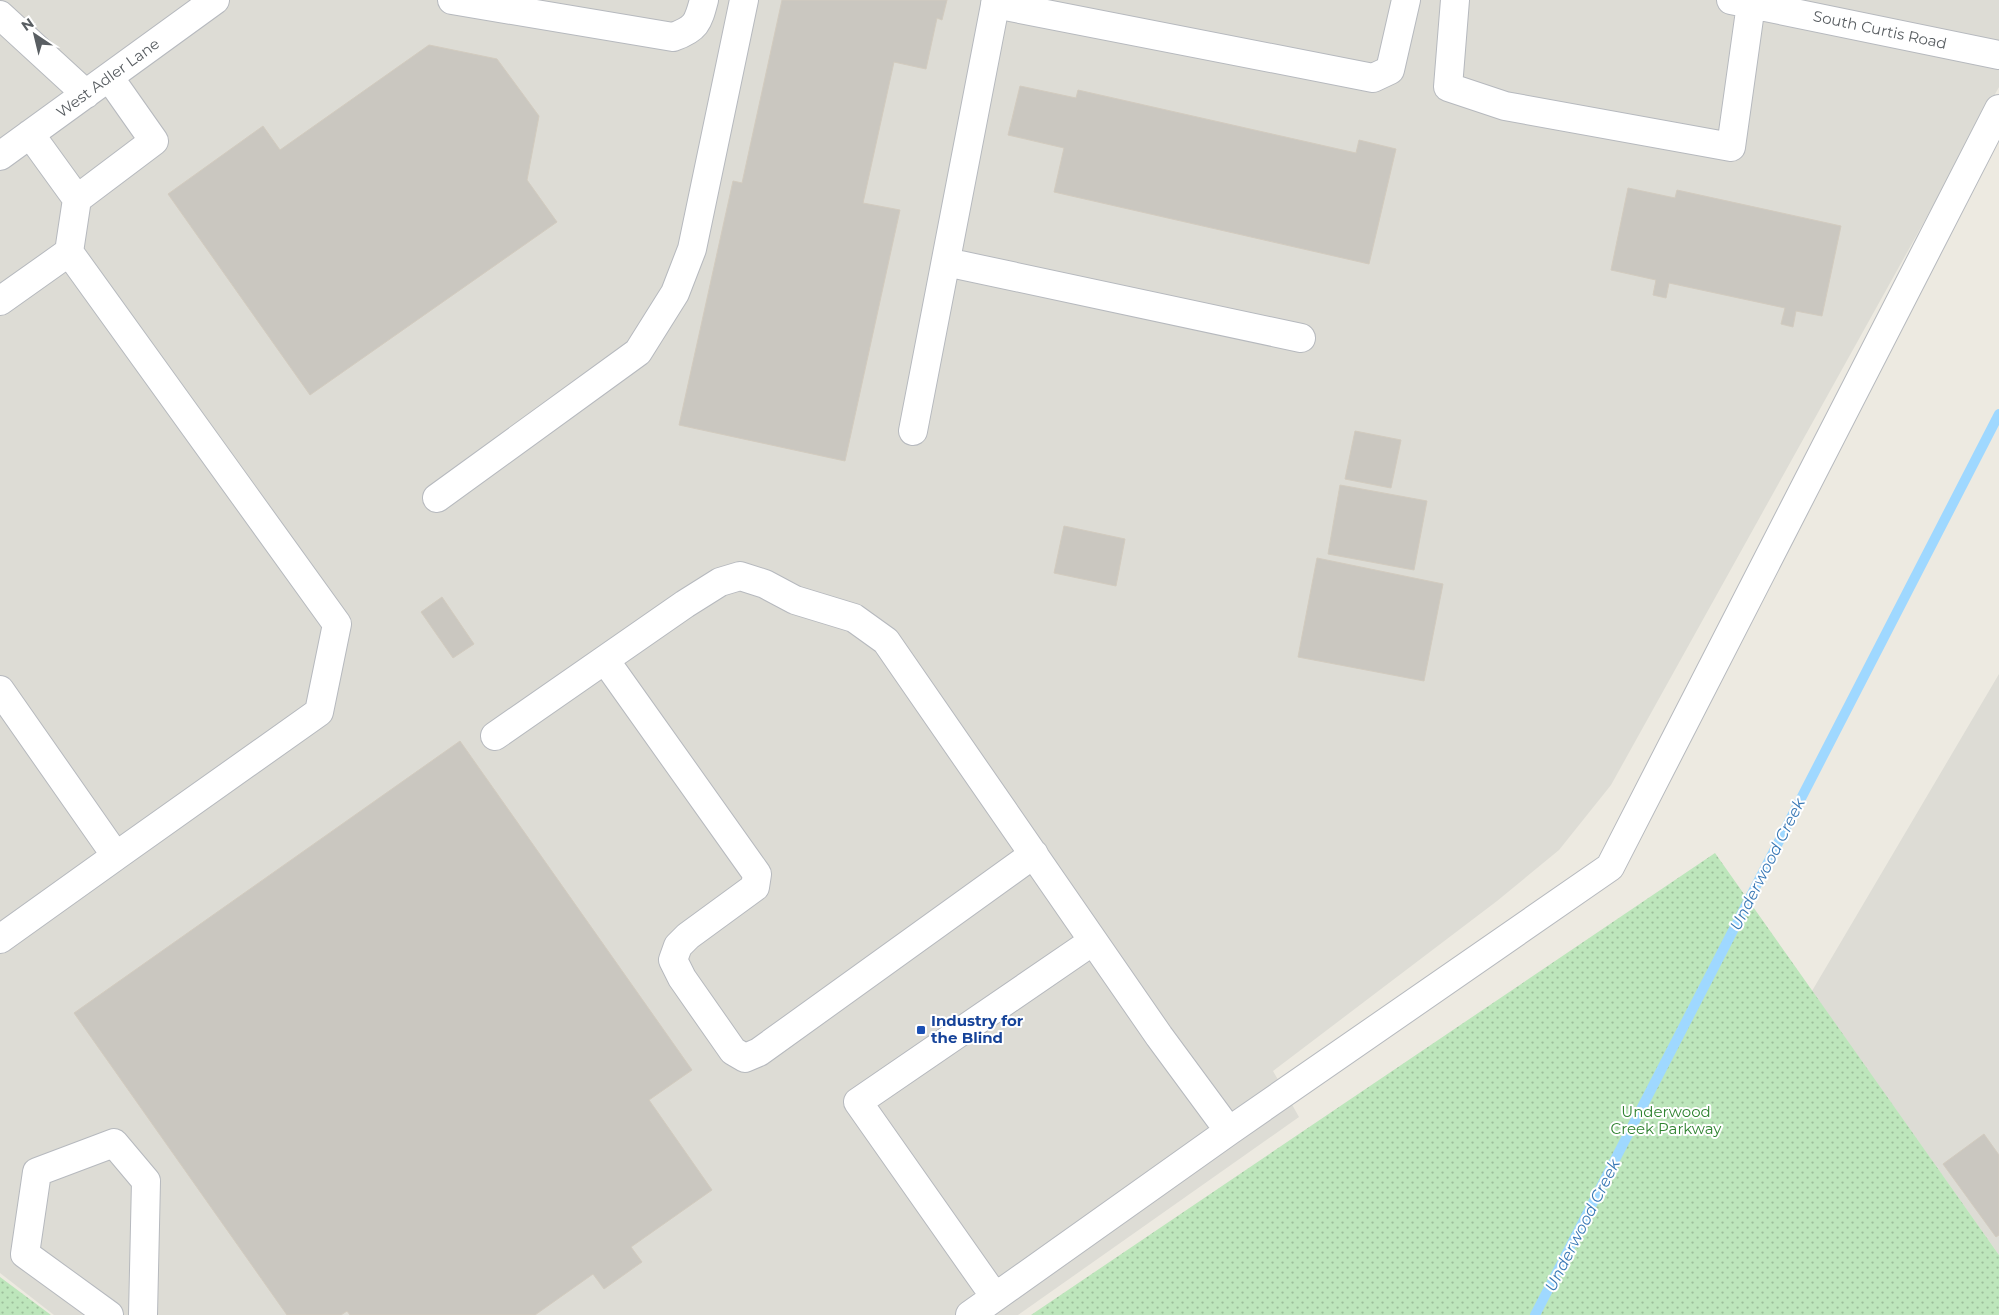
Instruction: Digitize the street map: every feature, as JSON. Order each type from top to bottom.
[{"type":"street","name":"West Adler Lane","points":[[0,156],[215,0]]},
{"type":"street","points":[[452,0],[673,37],[689,32],[700,18],[704,0]]},
{"type":"street","points":[[437,498],[638,352],[675,293],[692,249],[744,0]]},
{"type":"street","points":[[913,431],[996,2],[1373,78],[1390,70],[1406,0]]},
{"type":"street","points":[[1455,0],[1448,87],[1505,106],[1731,147],[1741,2]]},
{"type":"street","name":"South Curtis Road","points":[[1741,2],[1999,55]]},
{"type":"street","points":[[0,15],[86,94]]},
{"type":"street","points":[[0,939],[319,712],[337,624],[69,252],[77,199],[154,141],[109,77]]},
{"type":"street","points":[[970,1315],[1229,1130],[1610,867],[1999,110]]},
{"type":"street","points":[[30,134],[77,199]]},
{"type":"street","points":[[0,301],[69,252]]},
{"type":"street","points":[[946,262],[1301,338]]},
{"type":"street","points":[[496,736],[685,604],[720,582],[740,576],[765,584],[795,600],[854,618],[886,641],[1159,1036],[1229,1130]]},
{"type":"street","points":[[605,660],[757,874],[755,887],[688,936],[678,946],[673,960],[682,978],[733,1051],[745,1058],[759,1052],[1034,854]]},
{"type":"street","points":[[0,690],[116,856]]},
{"type":"street","points":[[994,1297],[858,1102],[1093,941]]},
{"type":"street","points":[[110,1315],[25,1254],[37,1172],[114,1142],[146,1182],[143,1315]]},
{"type":"shaded area","points":[[0,0],[1999,0],[1999,87],[1611,785],[1559,850],[1497,901],[1273,1071],[1299,1117],[1018,1315],[54,1315],[0,1273]]},
{"type":"shaded area","points":[[1999,674],[1999,1255],[1812,991]]},
{"type":"green space","name":"Underwood Creek Parkway","points":[[1715,853],[1999,1255],[1999,1315],[1031,1315]]},
{"type":"green space","points":[[0,1277],[51,1315],[0,1315]]},
{"type":"building","points":[[782,0],[947,0],[942,20],[937,18],[926,69],[894,62],[863,203],[900,210],[845,461],[679,425],[733,181],[742,183]]},
{"type":"building","points":[[429,45],[497,59],[539,116],[527,180],[557,222],[310,395],[168,194],[263,126],[280,150]]},
{"type":"building","points":[[1020,86],[1076,98],[1078,90],[1356,153],[1359,140],[1396,149],[1369,264],[1054,192],[1064,148],[1008,135]]},
{"type":"building","points":[[1628,188],[1675,198],[1677,190],[1841,226],[1822,316],[1796,311],[1793,327],[1781,324],[1785,308],[1669,283],[1666,298],[1653,295],[1656,280],[1611,270]]},
{"type":"building","points":[[1355,431],[1401,440],[1391,488],[1345,479]]},
{"type":"building","points":[[1340,485],[1427,501],[1414,570],[1328,554]]},
{"type":"building","points":[[1064,526],[1125,539],[1116,586],[1054,573]]},
{"type":"building","points":[[1317,558],[1443,584],[1424,681],[1298,657]]},
{"type":"building","points":[[442,597],[474,644],[453,658],[421,612]]},
{"type":"building","points":[[460,741],[692,1070],[649,1100],[712,1190],[631,1247],[642,1262],[604,1289],[593,1274],[535,1315],[350,1315],[347,1311],[341,1315],[287,1315],[74,1013]]},
{"type":"building","points":[[1984,1134],[1999,1155],[1999,1235],[1996,1237],[1943,1164]]},
{"type":"waterway","name":"Underwood Creek","points":[[1535,1315],[1999,414]]},
{"type":"place","name":"Industry for the Blind","points":[[921,1030]]}]
